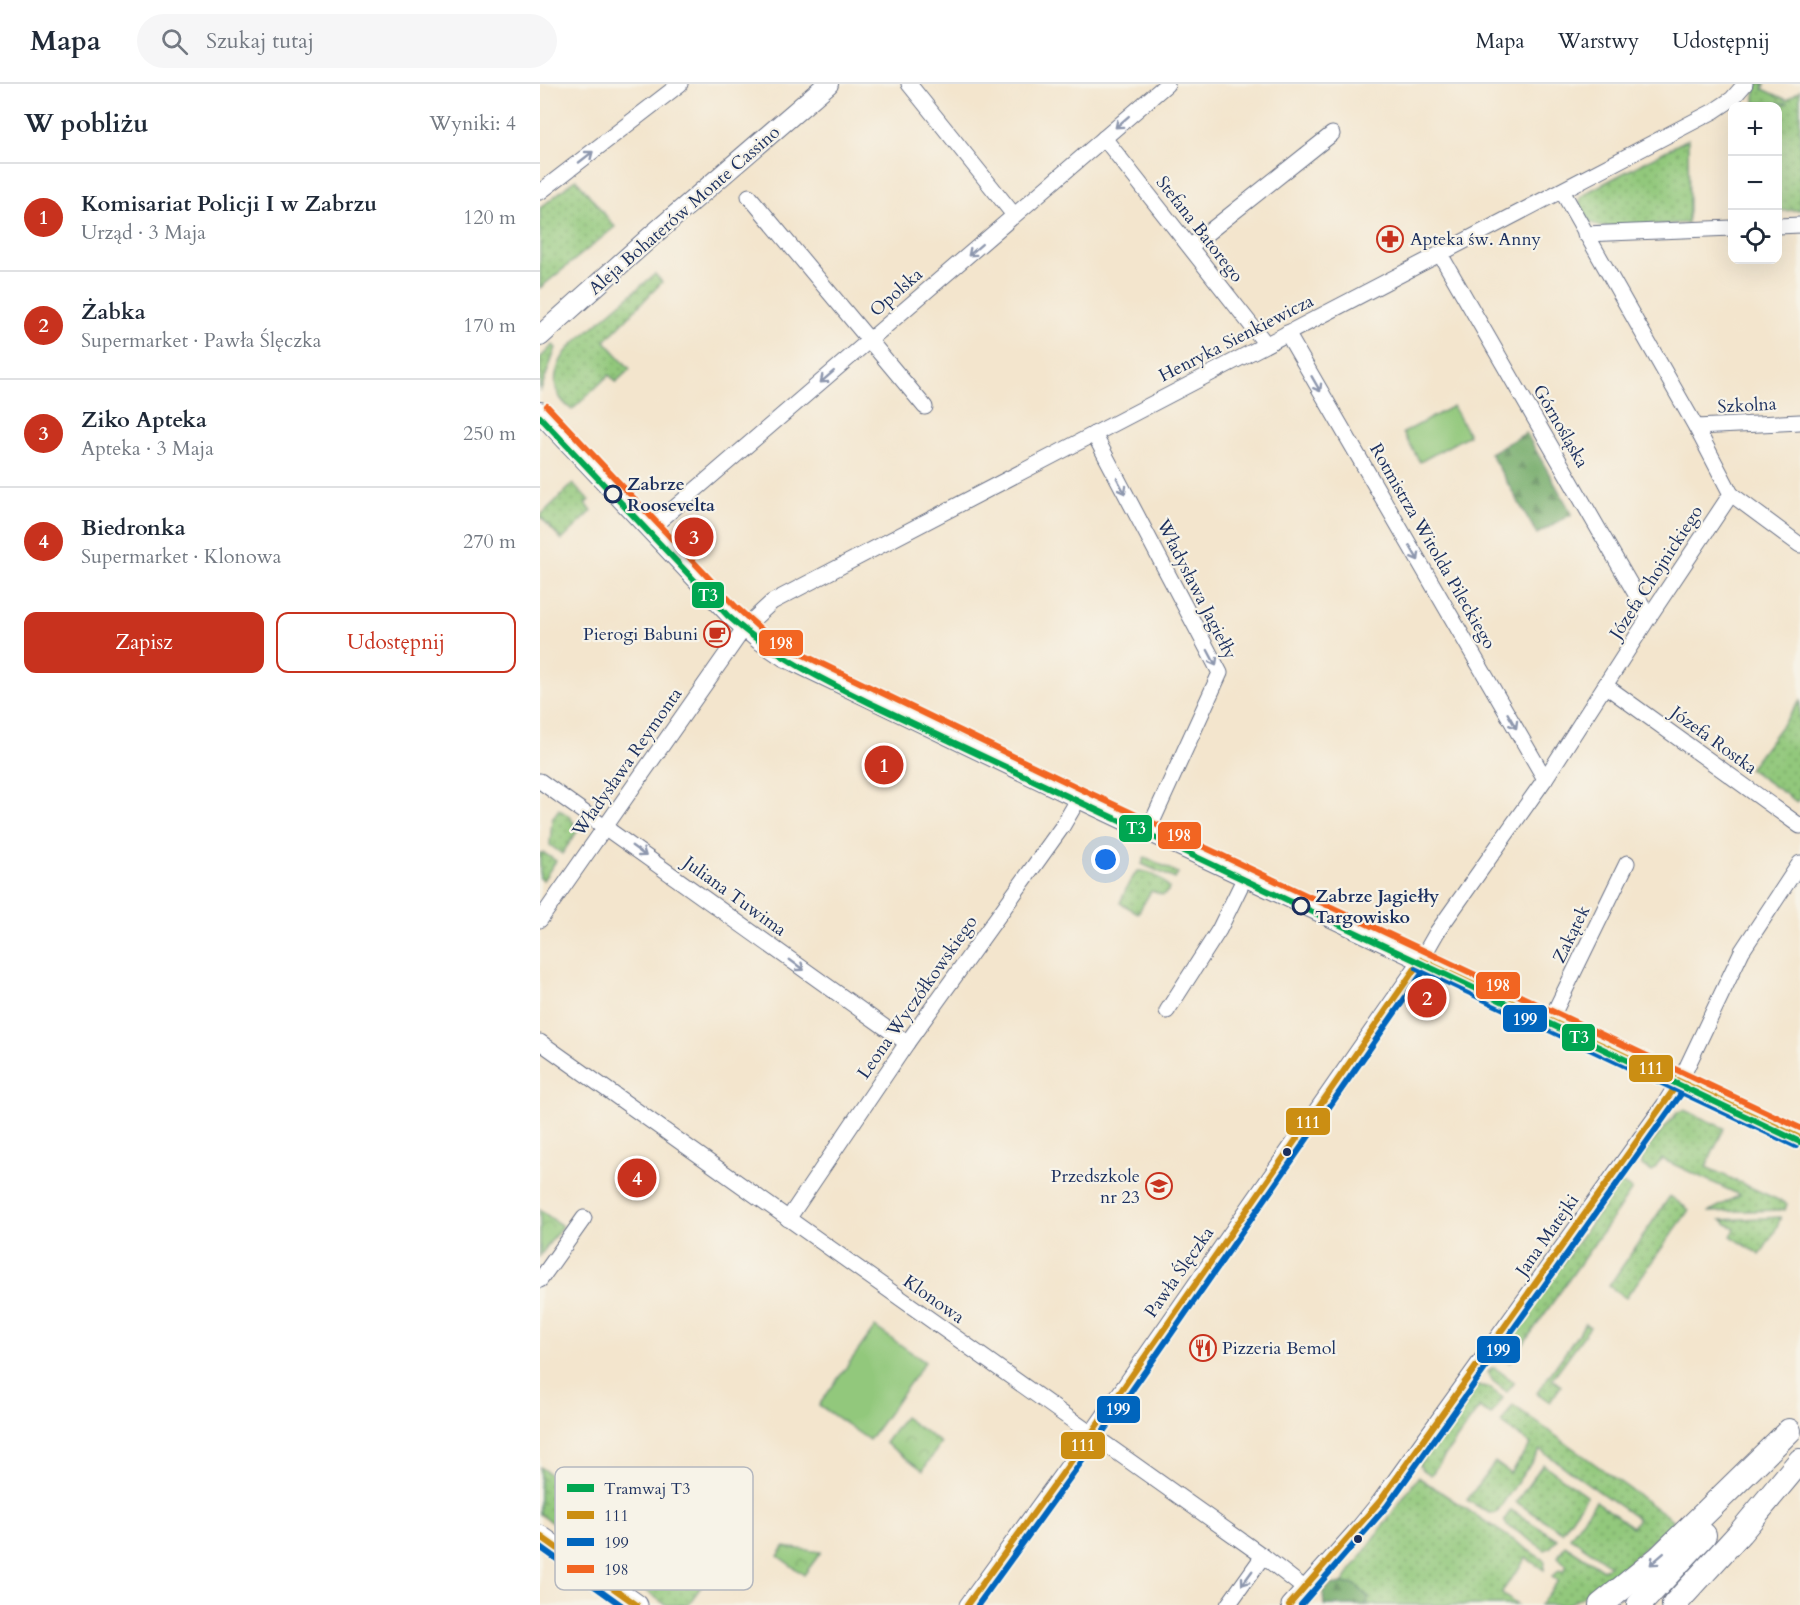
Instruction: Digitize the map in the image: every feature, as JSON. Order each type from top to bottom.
[{"type":"main road","points":[[1601,1605],[1659,1558],[1795,1424]]},
{"type":"main road","points":[[1639,1605],[1695,1545],[1795,1424]]},
{"type":"main road","points":[[1689,1605],[1800,1461]]},
{"type":"main road","points":[[1674,1605],[1782,1483]]},
{"type":"main road","points":[[540,1536],[555,1547]]},
{"type":"main road","points":[[616,1590],[637,1605]]},
{"type":"street","points":[[540,192],[681,84]]},
{"type":"street","name":"Aleja Bohaterów Monte Cassino","points":[[540,336],[672,218],[828,84]]},
{"type":"street","points":[[909,84],[1014,215]]},
{"type":"street","name":"Opolska","points":[[650,529],[1167,84]]},
{"type":"street","name":"Henryka Sienkiewicza","points":[[745,627],[772,602],[1714,111],[1732,99],[1745,84]]},
{"type":"street","points":[[1191,246],[1332,134]]},
{"type":"street","name":"Stefana Batorego","points":[[1104,138],[1266,344]]},
{"type":"street","points":[[1562,191],[1696,427],[1731,495],[1800,545]]},
{"type":"street","points":[[748,196],[925,407]]},
{"type":"street","points":[[1782,226],[1800,225]]},
{"type":"street","points":[[1585,234],[1728,228]]},
{"type":"street","name":"Górnośląska","points":[[1440,254],[1649,617]]},
{"type":"street","name":"Rotmistrza Witolda Pileckiego","points":[[1287,333],[1545,779]]},
{"type":"street","points":[[540,412],[745,627],[784,656],[1148,831],[1800,1138]]},
{"type":"street","name":"Szkolna","points":[[1696,427],[1800,422]]},
{"type":"street","name":"Władysława Jagiełły","points":[[1094,434],[1220,673],[1148,831]]},
{"type":"street","name":"Józefa Chojnickiego","points":[[1421,960],[1437,932],[1545,779],[1731,495]]},
{"type":"street","name":"Władysława Reymonta","points":[[540,920],[745,627]]},
{"type":"street","name":"Józefa Rostka","points":[[1606,686],[1800,826]]},
{"type":"street","name":"Juliana Tuwima","points":[[540,781],[907,1043]]},
{"type":"street","name":"Leona Wyczółkowskiego","points":[[788,1219],[907,1043],[1062,827],[1079,798]]},
{"type":"street","name":"Zakątek","points":[[1550,1021],[1627,863]]},
{"type":"street","name":"Jana Matejki","points":[[1289,1605],[1387,1492],[1679,1082],[1742,951],[1800,863]]},
{"type":"street","points":[[1167,1011],[1219,930],[1245,877]]},
{"type":"street","name":"Pawła Ślęczka","points":[[968,1605],[1091,1434],[1421,960]]},
{"type":"street","name":"Klonowa","points":[[540,1042],[1263,1556],[1304,1588]]},
{"type":"street","points":[[540,1280],[584,1218]]},
{"type":"street","points":[[1228,1605],[1263,1556]]},
{"type":"green space","points":[[1758,84],[1765,84],[1763,89],[1787,100],[1800,90],[1800,210],[1782,211],[1782,103],[1789,103],[1755,102],[1755,91]]},
{"type":"green space","points":[[1688,139],[1689,211],[1687,223],[1600,227],[1590,222],[1579,203],[1580,198]]},
{"type":"green space","points":[[576,179],[615,227],[540,288],[540,208]]},
{"type":"green space","points":[[655,274],[662,282],[605,341],[630,369],[616,382],[609,375],[572,410],[559,396],[556,389],[556,374],[561,360],[574,343]]},
{"type":"green space","points":[[553,345],[556,348],[540,392],[540,358]]},
{"type":"green space","points":[[1453,406],[1469,435],[1420,462],[1403,433]]},
{"type":"green space","points":[[1526,433],[1572,514],[1537,534],[1490,453]]},
{"type":"green space","points":[[573,484],[589,500],[585,504],[592,511],[562,540],[540,516]]},
{"type":"green space","points":[[1800,701],[1800,798],[1797,802],[1749,769]]},
{"type":"green space","points":[[559,809],[570,817],[578,830],[562,854],[550,845],[552,819]]},
{"type":"green space","points":[[540,853],[556,861],[543,880],[540,878]]},
{"type":"green space","points":[[1145,857],[1178,873],[1175,879],[1142,864]]},
{"type":"green space","points":[[1137,871],[1154,875],[1169,888],[1163,895],[1151,891],[1138,913],[1120,903]]},
{"type":"green space","points":[[1684,1110],[1724,1128],[1706,1167],[1787,1204],[1785,1210],[1708,1212],[1740,1195],[1662,1159],[1652,1172],[1642,1165],[1642,1155],[1678,1112]]},
{"type":"green space","points":[[1620,1182],[1632,1190],[1510,1363],[1503,1347]]},
{"type":"green space","points":[[1670,1196],[1689,1210],[1626,1298],[1609,1286]]},
{"type":"green space","points":[[540,1210],[562,1226],[540,1256]]},
{"type":"green space","points":[[1781,1217],[1760,1255],[1731,1236],[1735,1229],[1721,1220]]},
{"type":"green space","points":[[1585,1324],[1590,1327],[1552,1379],[1561,1386],[1550,1402],[1537,1393]]},
{"type":"green space","points":[[875,1327],[925,1362],[869,1440],[819,1405]]},
{"type":"green space","points":[[1491,1368],[1495,1368],[1514,1382],[1507,1392],[1493,1381],[1488,1372]]},
{"type":"green space","points":[[1476,1385],[1488,1387],[1503,1398],[1491,1415],[1479,1408],[1431,1475],[1419,1464]]},
{"type":"green space","points":[[1513,1405],[1674,1521],[1596,1589],[1568,1604],[1540,1605],[1558,1581],[1552,1577],[1560,1570],[1563,1572],[1567,1566],[1558,1557],[1565,1545],[1603,1570],[1610,1565],[1570,1537],[1596,1501],[1632,1527],[1638,1519],[1540,1450],[1496,1513],[1489,1513],[1467,1500],[1495,1462],[1510,1473],[1531,1444],[1501,1423]]},
{"type":"green space","points":[[904,1417],[941,1443],[923,1470],[885,1443]]},
{"type":"green space","points":[[1543,1464],[1587,1496],[1562,1532],[1516,1502]]},
{"type":"green space","points":[[540,1467],[555,1478],[555,1525],[540,1514]]},
{"type":"green space","points":[[1418,1477],[1545,1561],[1544,1570],[1526,1558],[1501,1593],[1517,1605],[1366,1605],[1368,1598],[1342,1583]]},
{"type":"green space","points":[[1511,1510],[1557,1539],[1550,1548],[1545,1550],[1506,1524],[1504,1520]]},
{"type":"green space","points":[[784,1547],[821,1552],[804,1575],[778,1556]]},
{"type":"green space","points":[[1342,1583],[1356,1585],[1369,1598],[1366,1605],[1324,1605],[1323,1592],[1331,1585]]},
{"type":"green space","points":[[645,1590],[699,1590],[688,1605],[666,1605]]},
{"type":"tram line","name":"T3","points":[[540,417],[728,616],[744,630],[796,664],[870,703],[1800,1142]]},
{"type":"transit line","name":"198","points":[[547,406],[736,607],[764,632],[789,648],[1083,790],[1800,1128]]},
{"type":"transit line","name":"111","points":[[1421,960],[1800,1138]]},
{"type":"transit line","name":"111","points":[[967,1605],[1091,1434],[1421,960]]},
{"type":"transit line","name":"199","points":[[978,1605],[1098,1439],[1428,965]]},
{"type":"transit line","name":"199","points":[[1417,968],[1796,1146]]},
{"type":"transit line","name":"111","points":[[1289,1605],[1380,1501],[1679,1082]]},
{"type":"transit line","name":"199","points":[[1301,1605],[1387,1506],[1686,1087]]},
{"type":"transit line","name":"111","points":[[540,1536],[555,1547]]},
{"type":"transit line","name":"199","points":[[540,1547],[555,1558]]},
{"type":"transit line","name":"199","points":[[600,1590],[621,1605]]},
{"type":"transit line","name":"111","points":[[616,1590],[637,1605]]},
{"type":"place","name":"Apteka św. Anny","points":[[1390,239]]},
{"type":"place","name":"Zabrze Roosevelta","points":[[613,494]]},
{"type":"place","name":"Ziko Apteka","points":[[694,537]]},
{"type":"place","name":"Pierogi Babuni","points":[[717,634]]},
{"type":"place","name":"Komisariat Policji I w Zabrzu","points":[[884,765]]},
{"type":"place","name":"Zabrze Jagiełły Targowisko","points":[[1301,906]]},
{"type":"place","name":"Żabka","points":[[1427,998]]},
{"type":"place","name":"Biedronka","points":[[637,1178]]},
{"type":"place","name":"Przedszkole nr 23","points":[[1159,1186]]},
{"type":"place","name":"Pizzeria Bemol","points":[[1203,1348]]}]
